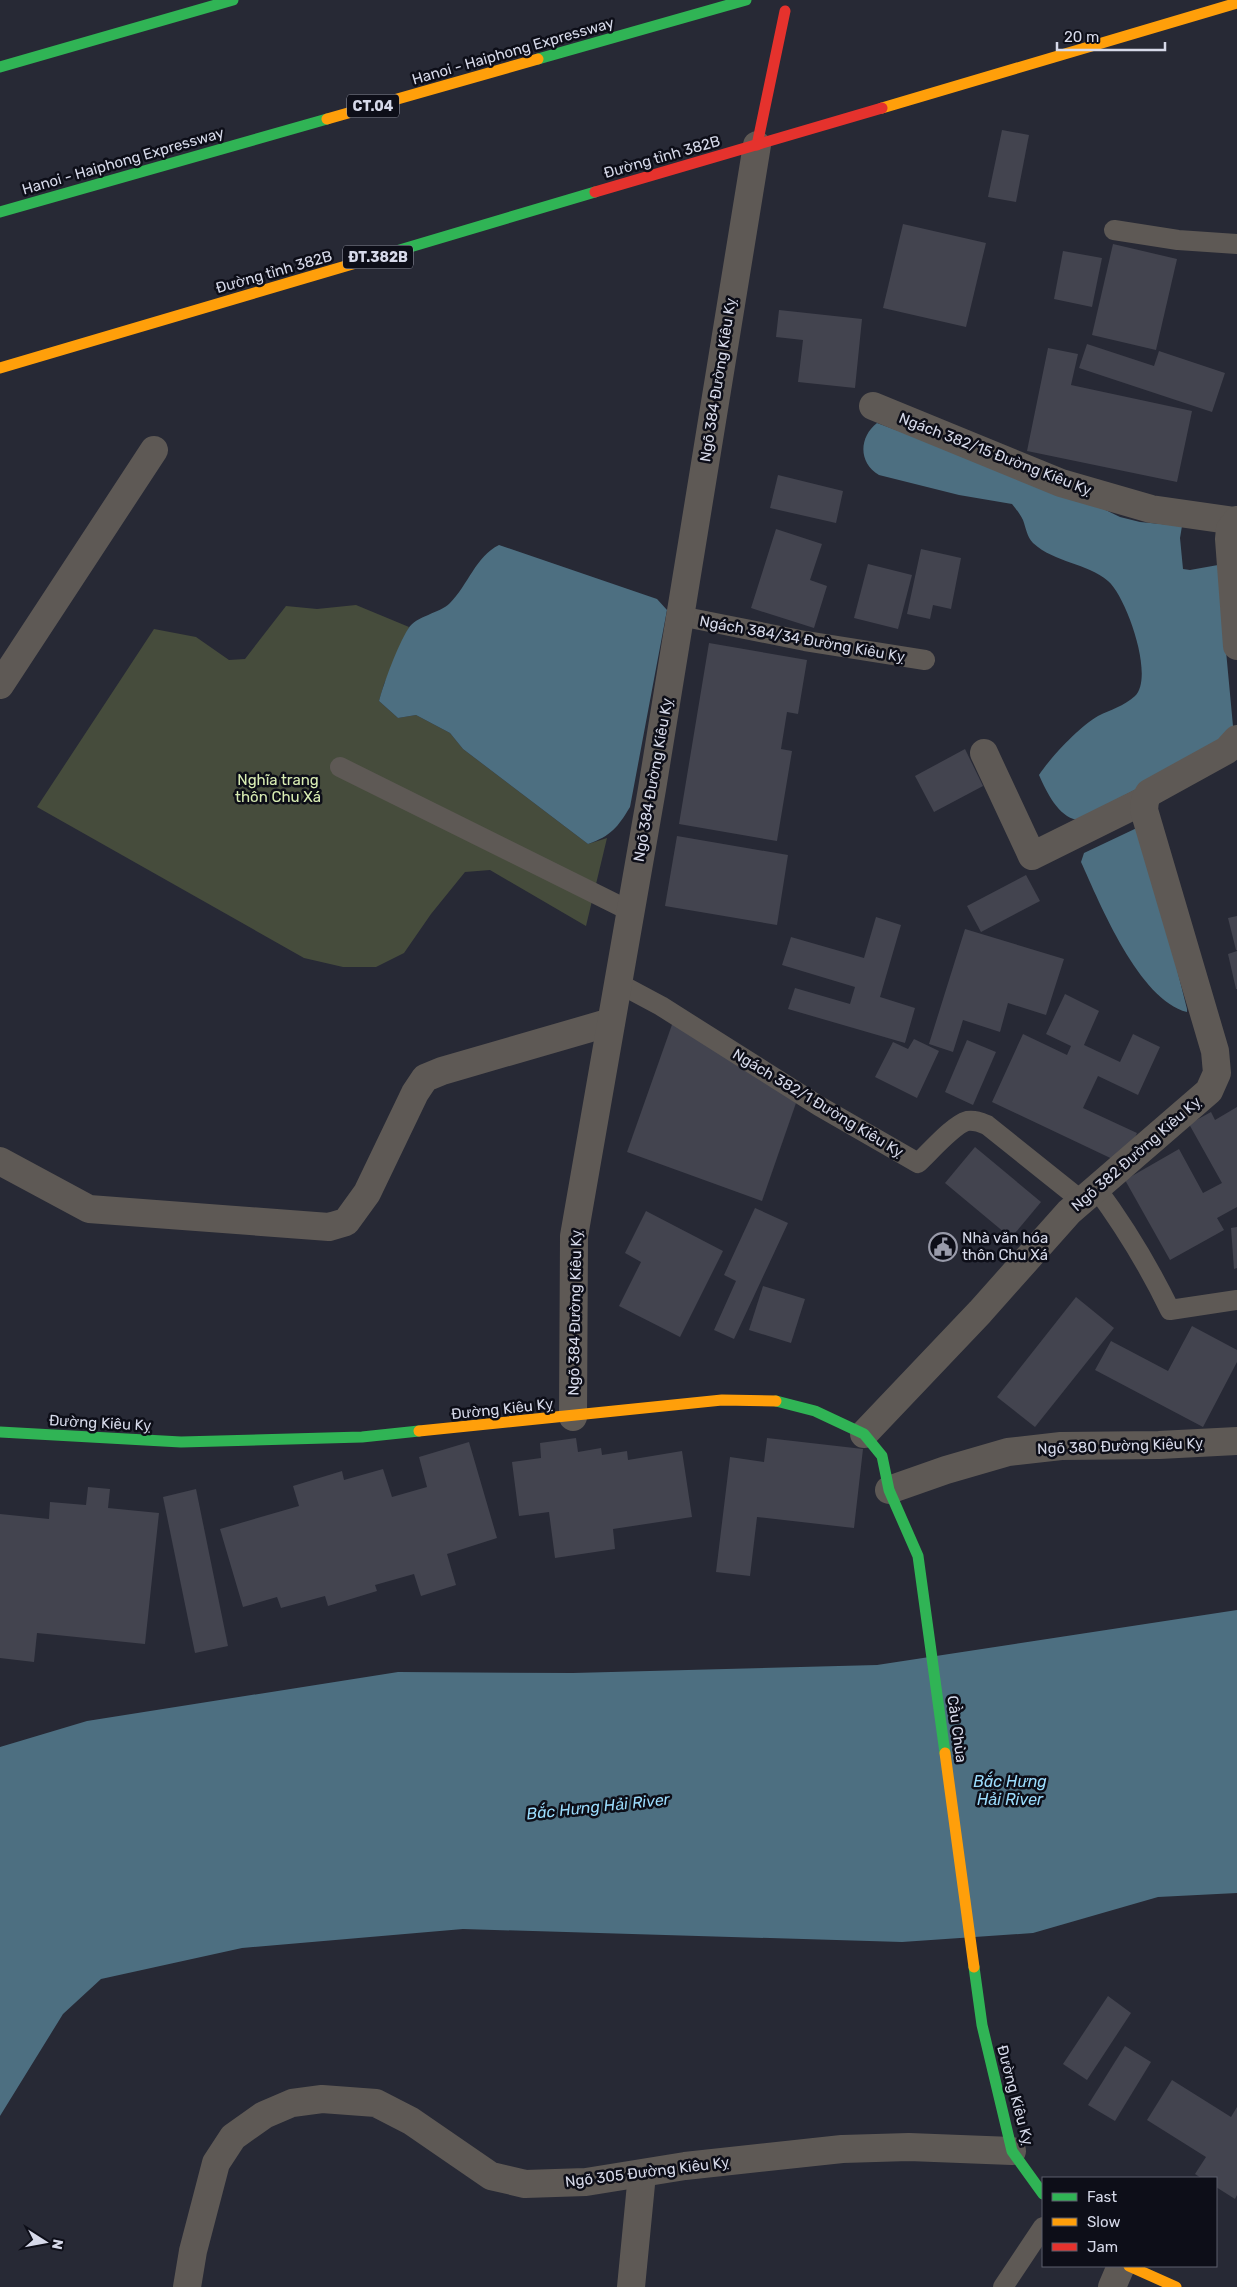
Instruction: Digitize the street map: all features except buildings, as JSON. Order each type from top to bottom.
[{"type":"main road","points":[[0,66],[233,0]]},
{"type":"main road","name":"Hanoi - Haiphong Expressway","points":[[0,212],[746,0]]},
{"type":"main road","name":"Đường tỉnh 382B","points":[[0,368],[1237,3]]},
{"type":"main road","points":[[757,145],[785,11]]},
{"type":"main road","name":"Đường Kiêu Kỵ","points":[[0,1432],[181,1442],[362,1437],[573,1417],[722,1400],[771,1400],[815,1412],[864,1434],[882,1456],[889,1490],[918,1556]]},
{"type":"main road","name":"Cầu Chùa","points":[[918,1556],[982,2025]]},
{"type":"main road","name":"Đường Kiêu Kỵ","points":[[982,2025],[1012,2151],[1042,2193]]},
{"type":"main road","points":[[1131,2267],[1176,2287]]},
{"type":"street","name":"Ngõ 384 Đường Kiêu Kỵ","points":[[573,1417],[574,1236],[680,616],[757,145]]},
{"type":"street","name":"Ngách 382/15 Đường Kiêu Kỵ","points":[[872,406],[1061,483],[1151,509],[1236,520]]},
{"type":"street","points":[[0,685],[154,450]]},
{"type":"street","points":[[1236,520],[1230,528],[1229,539],[1237,646]]},
{"type":"street","points":[[984,753],[1032,856],[1145,800],[1149,793],[1227,750],[1237,739]]},
{"type":"street","name":"Ngõ 382 Đường Kiêu Kỵ","points":[[864,1434],[980,1312],[1069,1212],[1209,1091],[1216,1073],[1215,1051],[1144,810],[1145,800]]},
{"type":"street","points":[[0,1161],[89,1209],[329,1227],[346,1222],[367,1193],[414,1094],[425,1078],[442,1071],[610,1022]]},
{"type":"street","name":"Ngõ 380 Đường Kiêu Kỵ","points":[[889,1490],[946,1470],[1008,1452],[1061,1446],[1159,1445],[1237,1441]]},
{"type":"street","name":"Ngõ 305 Đường Kiêu Kỵ","points":[[187,2287],[193,2251],[216,2163],[233,2137],[264,2115],[292,2103],[322,2099],[376,2103],[412,2121],[490,2176],[525,2184],[586,2182],[685,2166],[842,2149],[909,2147],[1012,2151]]},
{"type":"street","points":[[631,2287],[642,2174]]},
{"type":"street","points":[[1112,2287],[1121,2267]]},
{"type":"lane","points":[[1114,230],[1178,240],[1237,244]]},
{"type":"lane","name":"Ngách 384/34 Đường Kiêu Kỵ","points":[[680,616],[805,641],[925,660]]},
{"type":"lane","points":[[340,768],[630,911]]},
{"type":"lane","name":"Ngách 382/1 Đường Kiêu Kỵ","points":[[618,983],[661,1006],[819,1106],[918,1163],[956,1128],[966,1121],[976,1120],[987,1125],[1089,1195]]},
{"type":"lane","points":[[1089,1195],[1124,1226],[1150,1269],[1170,1310],[1237,1300]]},
{"type":"lane","points":[[1002,2287],[1042,2228]]},
{"type":"green space","name":"Nghĩa trang thôn Chu Xá","points":[[356,605],[409,627],[384,684],[379,701],[398,718],[416,715],[450,733],[463,749],[588,844],[607,838],[586,926],[490,870],[465,872],[431,914],[404,953],[376,967],[343,967],[304,958],[37,807],[154,629],[196,637],[229,660],[245,659],[286,606],[317,609]]},
{"type":"water","points":[[877,423],[1087,501],[1120,517],[1140,522],[1182,526],[1180,538],[1183,569],[1190,570],[1218,565],[1233,726],[1232,733],[1227,742],[1077,820],[1064,814],[1054,803],[1039,775],[1058,751],[1083,727],[1098,716],[1131,699],[1135,696],[1140,686],[1142,672],[1140,655],[1136,637],[1123,603],[1115,589],[1100,575],[1051,555],[1033,543],[1022,518],[1012,504],[959,495],[879,475],[872,470],[867,464],[863,450],[867,435]]},
{"type":"water","points":[[499,545],[657,599],[667,610],[630,807],[613,830],[603,838],[588,844],[463,749],[450,733],[416,715],[398,718],[379,701],[392,664],[408,629],[412,624],[450,603],[478,563]]},
{"type":"water","points":[[1141,826],[1187,1012],[1169,1004],[1137,970],[1110,925],[1081,862],[1084,853]]},
{"type":"water","name":"Bắc Hưng Hải River","points":[[1237,1610],[1237,1893],[1158,1897],[1033,1933],[902,1942],[463,1929],[242,1948],[101,1979],[63,2014],[0,2116],[0,1747],[87,1721],[398,1672],[573,1673],[877,1665]]},
{"type":"traffic: fast","points":[[0,67],[233,0]]},
{"type":"traffic: fast","points":[[538,59],[746,0]]},
{"type":"traffic: fast","points":[[0,212],[327,119]]},
{"type":"traffic: fast","points":[[356,263],[595,192]]},
{"type":"traffic: fast","points":[[776,1401],[815,1411],[864,1434],[882,1456],[889,1490],[918,1556],[945,1753]]},
{"type":"traffic: fast","points":[[0,1432],[181,1442],[362,1437],[419,1431]]},
{"type":"traffic: fast","points":[[974,1967],[982,2025],[1012,2151],[1042,2193]]},
{"type":"traffic: slow","points":[[882,108],[1237,3]]},
{"type":"traffic: slow","points":[[327,119],[538,59]]},
{"type":"traffic: slow","points":[[0,368],[356,263]]},
{"type":"traffic: slow","points":[[419,1431],[722,1400],[776,1401]]},
{"type":"traffic: slow","points":[[945,1753],[974,1967]]},
{"type":"traffic: slow","points":[[1131,2267],[1176,2287]]},
{"type":"traffic: jam","points":[[757,145],[785,11]]},
{"type":"traffic: jam","points":[[595,192],[882,108]]},
{"type":"place","name":"Nhà văn hóa thôn Chu Xá","points":[[943,1247]]}]
